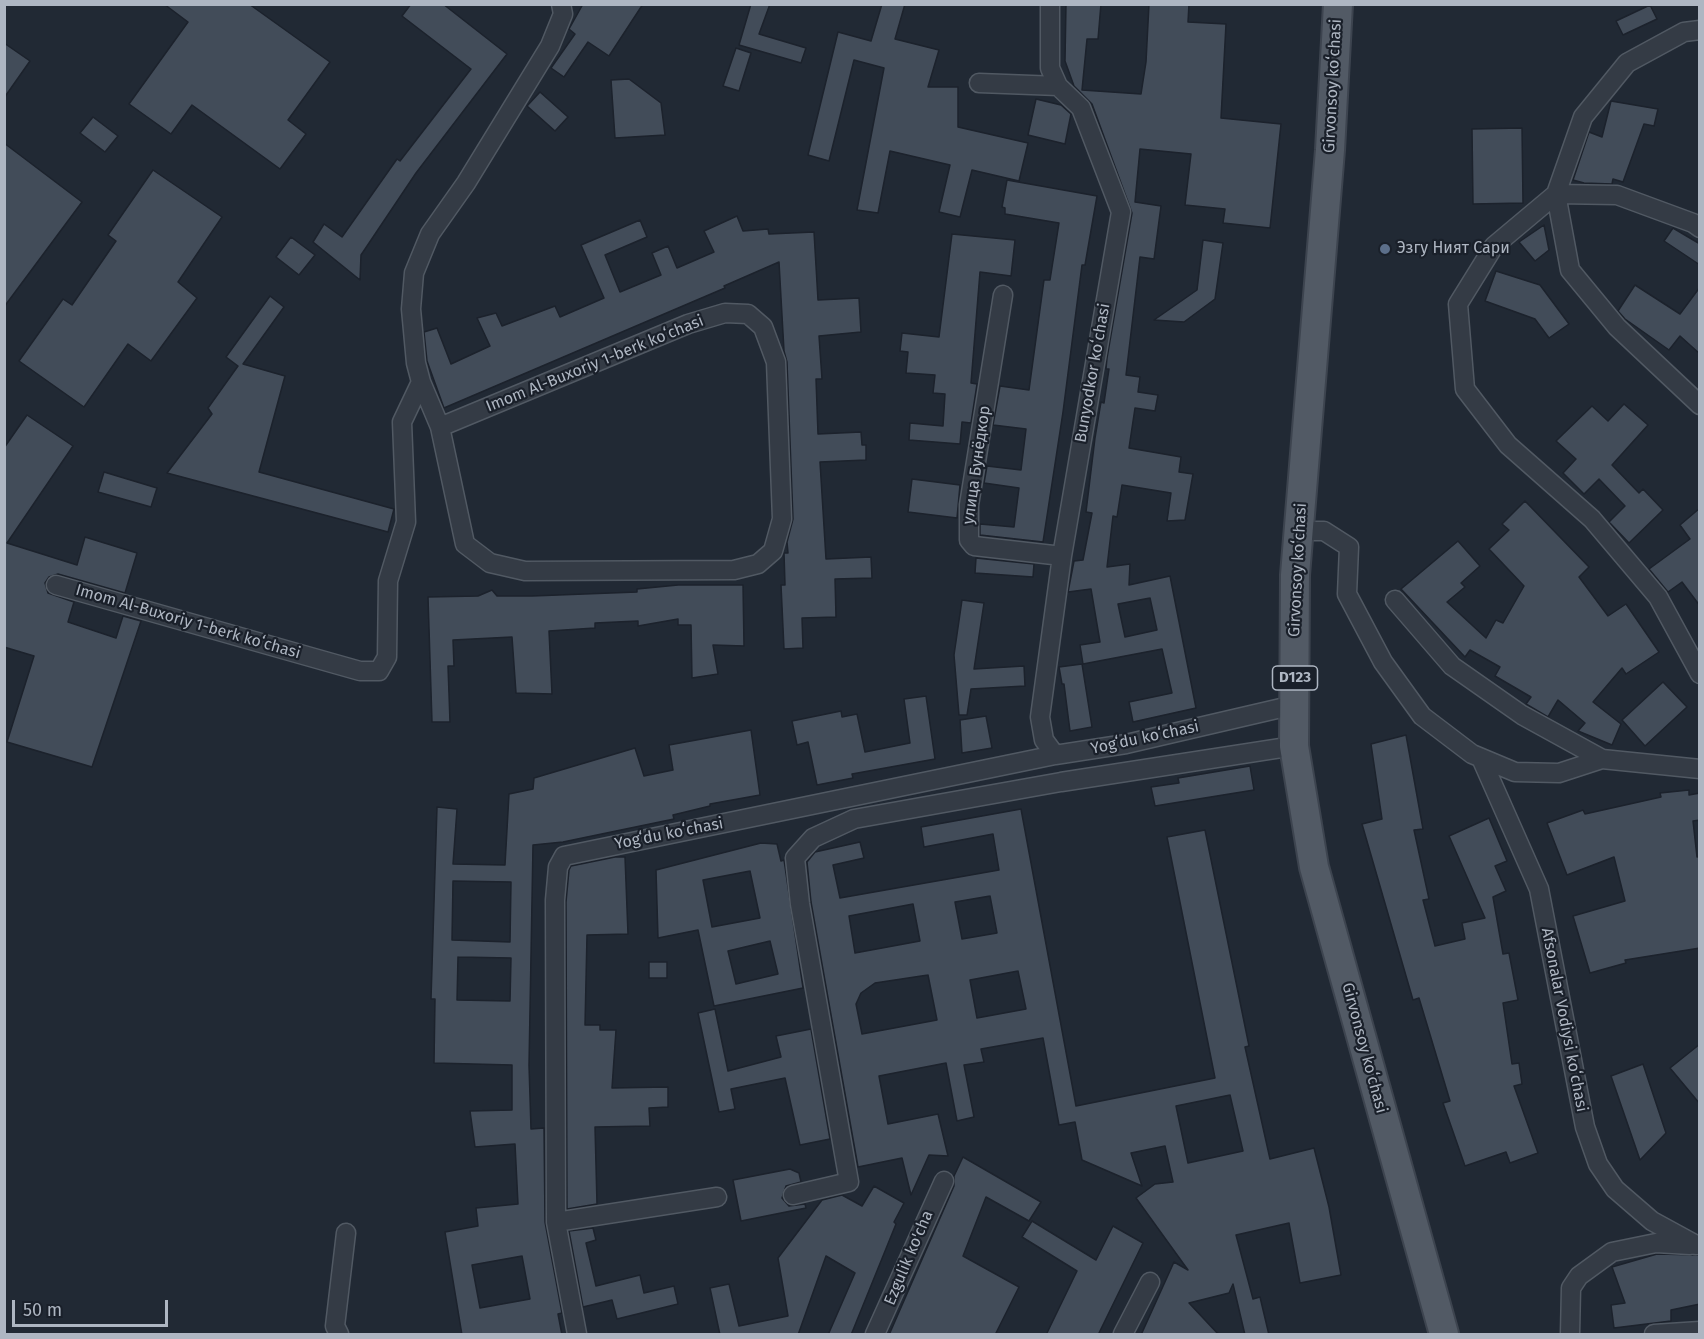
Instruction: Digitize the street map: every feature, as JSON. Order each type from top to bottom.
[{"type":"main road","name":"Girvonsoy koʻchasi","points":[[1338,4],[1330,150],[1299,531],[1294,746],[1314,867],[1444,1335]]},
{"type":"street","name":"Imom Al-Buxoriy 1-berk koʻchasi","points":[[440,427],[688,324],[725,313],[748,314],[763,327],[776,362],[783,519],[773,551],[758,564],[734,570],[525,571],[490,563],[465,544],[440,427],[421,382],[411,309],[414,273],[430,234],[466,183],[550,46],[563,14],[561,4]]},
{"type":"street","points":[[979,83],[1058,86],[1050,68],[1050,4]]},
{"type":"street","points":[[1700,30],[1683,32],[1627,63],[1583,117],[1556,194],[1570,270],[1617,327],[1700,405]]},
{"type":"street","name":"Bunyodkor koʻchasi","points":[[1055,755],[1044,740],[1040,717],[1062,556],[1120,212],[1081,108],[1058,86]]},
{"type":"street","points":[[1700,228],[1693,223],[1617,195],[1556,194],[1494,246],[1458,304],[1465,389],[1508,445],[1592,519],[1658,597],[1700,674]]},
{"type":"street","name":"улица Бунёдкор","points":[[1003,295],[969,505],[969,540],[974,546],[1062,556]]},
{"type":"street","name":"Imom Al-Buxoriy 1-berk koʻchasi","points":[[56,585],[360,671],[379,672],[387,657],[388,581],[406,522],[402,422],[421,382]]},
{"type":"street","points":[[1299,531],[1324,531],[1349,547],[1347,594],[1383,662],[1422,716],[1481,758],[1515,772],[1559,773],[1602,759]]},
{"type":"street","points":[[1395,600],[1452,666],[1521,715],[1602,759],[1700,769]]},
{"type":"street","name":"Yogʻdu koʻchasi","points":[[556,1222],[555,900],[558,867],[564,856],[1055,755],[1126,744],[1294,705]]},
{"type":"street","name":"Yogʻdu koʻchasi","points":[[793,1195],[849,1182],[800,904],[795,858],[813,838],[854,819],[1061,782],[1294,746]]},
{"type":"street","name":"Afsonalar Vodiysi koʻchasi","points":[[1481,758],[1539,889],[1585,1128],[1598,1164],[1615,1189],[1652,1221],[1698,1245]]},
{"type":"street","name":"Ezgulik ko'cha","points":[[874,1335],[944,1181]]},
{"type":"street","points":[[577,1335],[556,1222],[717,1197]]},
{"type":"street","points":[[339,1335],[336,1326],[346,1233]]},
{"type":"street","name":"Afsonalar Vodiysi koʻchasi","points":[[1570,1335],[1571,1288],[1579,1276],[1612,1252],[1656,1243],[1698,1245]]},
{"type":"street","points":[[1123,1335],[1150,1282]]},
{"type":"street","points":[[1654,1335],[1700,1331]]},
{"type":"building","points":[[164,4],[249,4],[330,62],[288,120],[306,134],[280,169],[192,105],[171,134],[129,104],[188,22]]},
{"type":"building","points":[[411,4],[443,4],[507,54],[416,173],[361,255],[360,280],[313,242],[324,224],[342,237],[397,159],[400,161],[471,69],[402,16]]},
{"type":"building","points":[[583,4],[643,4],[609,56],[588,42],[564,77],[551,68],[575,34],[569,29]]},
{"type":"building","points":[[751,4],[770,4],[759,34],[806,48],[801,63],[739,45]]},
{"type":"building","points":[[882,4],[905,4],[895,39],[939,50],[928,87],[958,87],[958,127],[1028,143],[1019,181],[972,170],[960,217],[939,212],[950,165],[890,151],[878,213],[857,210],[884,68],[854,60],[829,161],[808,155],[838,32],[871,41]]},
{"type":"building","points":[[1066,4],[1101,4],[1098,39],[1087,39],[1082,90],[1141,94],[1146,62],[1149,4],[1189,4],[1188,22],[1226,24],[1221,118],[1281,124],[1270,228],[1223,223],[1225,209],[1185,205],[1191,154],[1140,149],[1135,202],[1161,206],[1154,259],[1140,257],[1126,375],[1140,377],[1138,392],[1158,395],[1155,411],[1135,408],[1129,448],[1181,457],[1179,472],[1193,474],[1185,520],[1167,521],[1171,493],[1122,485],[1117,517],[1113,516],[1107,567],[1130,564],[1129,585],[1170,576],[1196,708],[1133,722],[1129,702],[1172,693],[1162,649],[1083,664],[1080,645],[1100,642],[1091,589],[1068,592],[1074,561],[1083,560],[1092,513],[1086,512],[1095,438],[1101,402],[1104,403],[1109,369],[1106,369],[1107,358],[1132,213],[1092,104],[1074,86],[1065,61]],"holes":[[[1150,598],[1157,630],[1125,637],[1118,604]]]},
{"type":"building","points":[[1650,5],[1657,19],[1623,35],[1616,21]]},
{"type":"building","points":[[4,43],[30,61],[4,98]]},
{"type":"building","points":[[736,48],[751,53],[739,91],[723,86]]},
{"type":"building","points":[[629,79],[661,103],[665,135],[615,138],[611,80]]},
{"type":"building","points":[[540,92],[568,117],[555,131],[527,106]]},
{"type":"building","points":[[1036,99],[1061,105],[1071,114],[1065,144],[1028,135]]},
{"type":"building","points":[[1611,101],[1658,109],[1654,126],[1644,124],[1623,182],[1613,179],[1612,184],[1584,183],[1573,180],[1589,132],[1602,137]]},
{"type":"building","points":[[93,117],[118,136],[105,152],[80,133]]},
{"type":"building","points":[[1522,128],[1523,203],[1473,204],[1472,129]]},
{"type":"building","points":[[4,143],[82,202],[4,307]]},
{"type":"building","points":[[153,170],[222,217],[178,282],[197,298],[151,361],[128,344],[84,407],[19,361],[63,299],[72,305],[116,241],[108,235]]},
{"type":"building","points":[[1007,180],[1097,196],[1085,265],[1082,265],[1043,542],[980,535],[980,524],[1014,527],[1019,488],[984,483],[987,466],[1021,470],[1026,429],[993,425],[1000,386],[1029,390],[1044,280],[1050,280],[1059,223],[1005,214],[1005,208],[1002,207]]},
{"type":"building","points":[[737,216],[743,231],[768,229],[769,234],[814,232],[818,300],[859,298],[861,332],[819,336],[822,379],[816,379],[818,434],[861,432],[862,445],[866,445],[866,460],[820,462],[826,559],[871,557],[872,578],[835,579],[836,617],[802,618],[803,648],[784,649],[781,585],[785,585],[784,553],[788,553],[787,542],[793,519],[787,362],[784,351],[779,262],[724,286],[725,288],[444,408],[427,361],[424,332],[437,328],[451,364],[490,346],[477,318],[496,313],[502,326],[555,306],[560,317],[604,298],[581,245],[640,220],[647,237],[605,255],[620,292],[661,275],[652,253],[668,246],[677,268],[714,252],[704,231]]},
{"type":"building","points":[[1544,225],[1549,250],[1535,261],[1519,242]]},
{"type":"building","points":[[1673,228],[1700,244],[1700,265],[1664,241]]},
{"type":"building","points":[[952,234],[1015,240],[1011,276],[980,272],[971,383],[977,384],[971,423],[962,422],[960,444],[909,440],[910,423],[943,426],[945,394],[933,393],[935,375],[906,373],[908,352],[900,351],[902,333],[939,337]]},
{"type":"building","points":[[291,237],[315,255],[299,275],[276,257]]},
{"type":"building","points":[[1203,240],[1223,243],[1215,299],[1184,322],[1154,320],[1197,290]]},
{"type":"building","points":[[1496,271],[1540,285],[1569,324],[1549,338],[1535,319],[1485,301]]},
{"type":"building","points":[[1635,285],[1680,314],[1700,287],[1700,354],[1680,336],[1669,350],[1625,319],[1618,311]]},
{"type":"building","points":[[270,296],[284,307],[243,364],[285,376],[259,472],[394,509],[388,532],[167,473],[212,414],[208,408],[238,366],[226,357]]},
{"type":"building","points":[[1624,404],[1648,425],[1612,465],[1639,493],[1643,489],[1663,510],[1629,543],[1609,522],[1625,506],[1599,479],[1584,494],[1563,473],[1576,459],[1556,441],[1592,406],[1608,421]]},
{"type":"building","points":[[27,415],[73,446],[7,543],[77,565],[85,537],[137,553],[125,593],[58,574],[49,577],[45,583],[48,593],[74,602],[68,622],[116,638],[123,616],[141,621],[92,767],[7,742],[34,656],[4,647],[4,448]]},
{"type":"building","points":[[104,472],[157,488],[151,507],[98,492]]},
{"type":"building","points":[[912,479],[960,485],[957,518],[908,512]]},
{"type":"building","points":[[1525,501],[1589,567],[1579,577],[1608,616],[1626,604],[1659,652],[1626,674],[1622,668],[1593,702],[1621,724],[1612,745],[1578,731],[1585,723],[1558,700],[1548,717],[1526,704],[1531,697],[1495,676],[1500,667],[1470,650],[1465,657],[1401,589],[1458,541],[1480,566],[1461,583],[1465,587],[1447,602],[1486,638],[1496,620],[1503,623],[1524,586],[1489,549],[1509,530],[1502,524]]},
{"type":"building","points":[[1700,508],[1700,606],[1682,582],[1668,592],[1649,569],[1690,539],[1680,525]]},
{"type":"building","points":[[976,558],[1034,564],[1033,577],[975,573]]},
{"type":"building","points":[[678,585],[743,585],[744,646],[713,645],[718,674],[692,678],[691,625],[678,625],[678,619],[638,626],[638,621],[595,623],[595,628],[549,631],[552,694],[516,693],[512,637],[453,640],[454,666],[448,666],[450,722],[432,722],[428,597],[478,596],[492,590],[497,596],[637,592],[637,589]]},
{"type":"building","points":[[962,600],[984,603],[974,669],[1024,666],[1025,686],[971,689],[967,715],[959,715],[954,655]]},
{"type":"building","points":[[1082,664],[1092,727],[1070,731],[1064,684],[1062,684],[1059,667]]},
{"type":"building","points":[[1663,682],[1687,707],[1645,746],[1622,720]]},
{"type":"building","points":[[926,696],[935,759],[852,774],[853,778],[817,785],[808,742],[797,745],[792,721],[841,711],[842,717],[857,714],[865,752],[910,743],[904,699]]},
{"type":"building","points":[[986,716],[992,748],[962,753],[960,720]]},
{"type":"building","points":[[751,730],[760,795],[710,804],[710,806],[673,815],[674,819],[563,842],[533,845],[529,1065],[531,1129],[544,1128],[545,1222],[562,1313],[558,1314],[562,1335],[462,1335],[445,1232],[478,1226],[476,1208],[518,1204],[515,1144],[475,1147],[470,1111],[512,1110],[512,1065],[434,1063],[435,999],[431,999],[437,807],[457,809],[453,864],[505,865],[509,794],[533,789],[534,778],[635,748],[644,776],[673,770],[669,745]],"holes":[[[453,881],[511,882],[510,942],[452,940]],[[458,957],[511,958],[510,1001],[457,1000]],[[522,1256],[530,1299],[480,1308],[472,1265]]]},
{"type":"building","points":[[1406,735],[1423,829],[1414,830],[1429,899],[1423,900],[1435,946],[1465,939],[1462,923],[1485,918],[1449,836],[1489,818],[1507,861],[1495,866],[1506,891],[1493,897],[1503,954],[1509,953],[1518,1000],[1503,1003],[1512,1064],[1519,1063],[1522,1084],[1514,1086],[1538,1153],[1510,1163],[1506,1152],[1465,1166],[1443,1103],[1450,1101],[1419,998],[1413,1000],[1362,824],[1382,819],[1371,744]]},
{"type":"building","points":[[1250,766],[1254,790],[1155,806],[1151,787],[1179,783],[1178,778]]},
{"type":"building","points":[[1689,790],[1689,795],[1700,793],[1700,820],[1693,821],[1697,857],[1700,856],[1700,948],[1625,960],[1626,963],[1590,973],[1573,916],[1625,901],[1614,857],[1567,875],[1547,823],[1583,810],[1585,814],[1661,797],[1660,793]]},
{"type":"building","points":[[1021,809],[1076,1106],[1215,1078],[1167,837],[1205,830],[1249,1046],[1245,1047],[1270,1159],[1314,1148],[1329,1207],[1341,1275],[1300,1283],[1289,1223],[1236,1235],[1253,1299],[1260,1297],[1269,1335],[1245,1335],[1233,1284],[1229,1293],[1189,1303],[1219,1335],[1141,1335],[1174,1262],[1188,1270],[1136,1198],[1155,1184],[1173,1182],[1165,1146],[1131,1153],[1142,1186],[1082,1160],[1075,1122],[1059,1125],[1043,1038],[981,1049],[984,1062],[964,1065],[974,1117],[957,1121],[946,1063],[879,1076],[888,1124],[938,1114],[948,1156],[929,1155],[911,1195],[902,1158],[858,1167],[811,902],[807,862],[815,852],[860,842],[864,858],[833,865],[840,898],[999,870],[993,834],[924,847],[921,827]],"holes":[[[990,896],[997,933],[962,939],[955,902]],[[913,904],[920,941],[855,953],[849,916]],[[1018,971],[1026,1009],[977,1018],[970,980]],[[928,975],[937,1020],[862,1034],[856,1004],[861,993],[875,983]],[[1230,1095],[1243,1151],[1188,1163],[1176,1106]]]},
{"type":"building","points":[[761,843],[777,844],[781,861],[784,860],[803,988],[714,1006],[698,930],[658,938],[656,870]],"holes":[[[750,871],[760,918],[712,927],[703,880]],[[770,941],[778,974],[736,984],[728,951]]]},
{"type":"building","points":[[625,857],[628,934],[587,935],[585,1025],[600,1025],[600,1030],[616,1030],[612,1088],[668,1087],[668,1107],[649,1108],[650,1126],[595,1127],[597,1204],[567,1209],[566,902],[569,870],[571,866]]},
{"type":"building","points":[[649,962],[667,962],[667,978],[649,978]]},
{"type":"building","points":[[715,1009],[728,1071],[781,1057],[776,1036],[811,1029],[830,1139],[800,1145],[785,1078],[731,1089],[735,1109],[719,1112],[698,1013]]},
{"type":"building","points":[[1700,1044],[1700,1104],[1670,1068]]},
{"type":"building","points":[[1643,1064],[1666,1133],[1640,1160],[1611,1076]]},
{"type":"building","points":[[963,1157],[1041,1202],[1029,1221],[986,1197],[963,1256],[1019,1287],[995,1335],[889,1335],[954,1186],[954,1176]]},
{"type":"building","points":[[790,1169],[799,1173],[801,1182],[786,1186],[782,1198],[789,1206],[805,1204],[806,1208],[741,1221],[733,1180]]},
{"type":"building","points":[[874,1186],[904,1203],[894,1222],[896,1224],[851,1335],[828,1335],[855,1273],[826,1256],[798,1335],[720,1335],[710,1288],[729,1284],[739,1326],[788,1316],[778,1258],[822,1200],[842,1195],[862,1206]]},
{"type":"building","points":[[1032,1221],[1096,1260],[1113,1226],[1143,1243],[1098,1335],[1046,1335],[1077,1271],[1022,1237]]},
{"type":"building","points":[[593,1228],[596,1240],[586,1243],[596,1286],[640,1275],[644,1293],[674,1286],[678,1304],[617,1319],[612,1300],[583,1307],[569,1231]]},
{"type":"building","points":[[1657,1254],[1700,1255],[1700,1304],[1671,1310],[1671,1321],[1614,1328],[1611,1305],[1625,1303],[1612,1267]]},
{"type":"place","name":"Эзгу Ният Сари","points":[[1385,249]]}]
